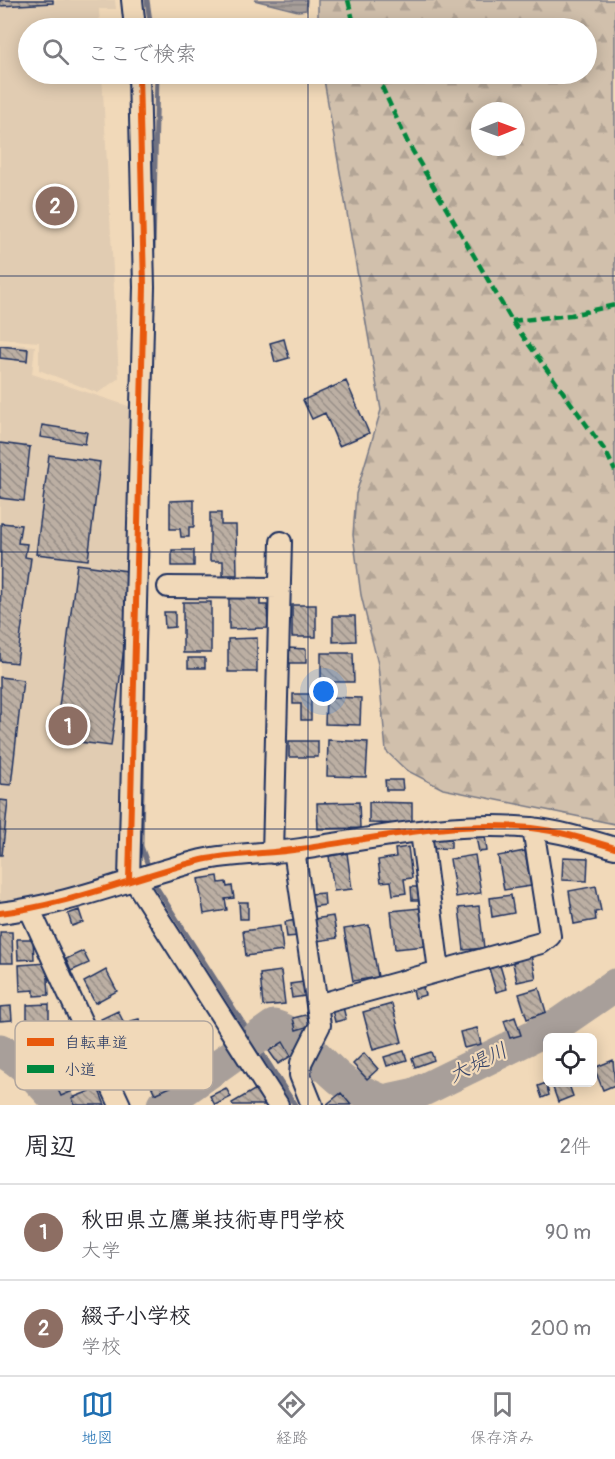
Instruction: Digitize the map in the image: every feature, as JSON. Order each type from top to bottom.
[{"type":"street","points":[[132,0],[134,18]]},
{"type":"street","points":[[139,84],[144,286],[141,876],[278,1105]]},
{"type":"street","points":[[273,853],[282,542]]},
{"type":"street","points":[[168,587],[280,588]]},
{"type":"street","points":[[0,913],[30,910],[141,876],[205,860],[421,832],[492,825],[533,828],[615,848]]},
{"type":"street","points":[[317,1005],[541,943],[550,936],[533,828]]},
{"type":"street","points":[[421,832],[439,971]]},
{"type":"street","points":[[294,850],[317,1005],[318,1032],[301,1063],[300,1075],[312,1105]]},
{"type":"street","points":[[30,910],[81,1021]]},
{"type":"street","points":[[113,1090],[120,1105]]},
{"type":"shaded area","points":[[0,0],[115,0],[116,9],[99,9],[99,18],[18,18],[18,84],[103,84],[119,378],[98,393],[39,370],[39,342],[0,339]]},
{"type":"shaded area","points":[[254,0],[307,0],[306,10],[298,11]]},
{"type":"shaded area","points":[[0,343],[35,346],[32,374],[143,411],[132,868],[33,897],[0,902]]},
{"type":"green space","points":[[318,0],[615,0],[615,824],[443,789],[406,770],[386,751],[378,664],[361,595],[353,535],[356,494],[381,410],[325,84],[597,84],[597,18],[318,18]]},
{"type":"building","points":[[0,0],[53,0],[53,3],[0,6]]},
{"type":"building","points":[[284,339],[289,358],[275,362],[270,343]]},
{"type":"building","points":[[0,346],[28,349],[27,361],[0,358]]},
{"type":"building","points":[[346,381],[369,433],[339,446],[325,413],[312,419],[303,400]]},
{"type":"building","points":[[42,425],[87,432],[85,444],[40,437]]},
{"type":"building","points":[[0,443],[30,447],[24,501],[0,498]]},
{"type":"building","points":[[49,455],[100,462],[88,560],[36,554]]},
{"type":"building","points":[[194,500],[194,527],[189,527],[189,537],[181,537],[180,529],[170,529],[170,501]]},
{"type":"building","points":[[210,513],[221,513],[221,525],[236,525],[237,575],[223,575],[223,561],[210,561]]},
{"type":"building","points":[[1,523],[21,525],[18,543],[27,544],[25,557],[31,558],[17,663],[0,661]]},
{"type":"building","points":[[172,550],[194,550],[194,566],[172,566]]},
{"type":"building","points":[[77,564],[134,572],[111,746],[55,739]]},
{"type":"building","points":[[229,597],[260,597],[260,605],[267,605],[268,628],[229,629]]},
{"type":"building","points":[[183,602],[211,602],[211,653],[183,653]]},
{"type":"building","points":[[292,605],[316,605],[316,637],[292,637]]},
{"type":"building","points":[[164,612],[175,612],[175,627],[165,628]]},
{"type":"building","points":[[333,616],[355,616],[356,641],[333,642]]},
{"type":"building","points":[[257,638],[257,672],[228,672],[228,639]]},
{"type":"building","points":[[288,648],[306,649],[306,663],[288,663]]},
{"type":"building","points":[[321,653],[353,653],[354,682],[321,682]]},
{"type":"building","points":[[188,658],[205,658],[205,668],[188,668]]},
{"type":"building","points":[[0,677],[23,680],[11,785],[0,784]]},
{"type":"building","points":[[293,694],[311,694],[311,720],[301,720],[301,704],[293,704]]},
{"type":"building","points":[[326,697],[361,698],[360,725],[325,724]]},
{"type":"building","points":[[328,740],[368,742],[366,777],[327,776]]},
{"type":"building","points":[[289,741],[318,741],[318,757],[289,757]]},
{"type":"building","points":[[385,780],[402,780],[403,790],[386,790]]},
{"type":"building","points":[[0,800],[8,801],[2,855],[0,855]]},
{"type":"building","points":[[359,802],[360,828],[318,829],[317,803]]},
{"type":"building","points":[[369,802],[412,803],[412,824],[369,823]]},
{"type":"building","points":[[485,836],[487,851],[479,852],[476,837]]},
{"type":"building","points":[[451,838],[451,848],[433,849],[433,839]]},
{"type":"building","points":[[408,847],[412,878],[404,879],[406,893],[393,895],[391,881],[381,882],[378,860],[396,857],[395,849]]},
{"type":"building","points":[[525,851],[531,886],[504,890],[498,856]]},
{"type":"building","points":[[347,853],[352,889],[334,891],[329,856]]},
{"type":"building","points":[[475,855],[481,893],[456,897],[450,859]]},
{"type":"building","points":[[563,857],[588,858],[587,881],[562,880]]},
{"type":"building","points":[[218,876],[219,883],[226,882],[227,887],[232,886],[234,898],[225,899],[227,910],[204,914],[198,879]]},
{"type":"building","points":[[596,886],[601,911],[595,912],[596,920],[574,924],[569,891]]},
{"type":"building","points":[[411,887],[420,887],[420,900],[412,900]]},
{"type":"building","points":[[324,893],[325,905],[312,907],[310,894]]},
{"type":"building","points":[[511,895],[514,913],[492,917],[490,898]]},
{"type":"building","points":[[239,902],[248,902],[248,919],[240,919]]},
{"type":"building","points":[[479,906],[484,948],[464,950],[459,908]]},
{"type":"building","points":[[420,908],[425,946],[395,949],[391,911]]},
{"type":"building","points":[[79,910],[83,922],[72,926],[68,914]]},
{"type":"building","points":[[333,916],[337,938],[317,941],[314,919]]},
{"type":"building","points":[[296,920],[298,936],[287,937],[285,922]]},
{"type":"building","points":[[369,925],[378,977],[353,981],[344,929]]},
{"type":"building","points":[[280,926],[283,951],[246,956],[243,931]]},
{"type":"building","points":[[0,932],[12,932],[13,963],[0,963]]},
{"type":"building","points":[[17,939],[33,939],[34,959],[18,960]]},
{"type":"building","points":[[83,951],[89,963],[71,971],[66,959]]},
{"type":"building","points":[[531,955],[536,978],[517,982],[512,959]]},
{"type":"building","points":[[499,962],[507,989],[496,992],[488,965]]},
{"type":"building","points":[[47,963],[49,995],[34,996],[34,990],[20,991],[19,965]]},
{"type":"building","points":[[106,970],[117,991],[95,1003],[84,982]]},
{"type":"building","points":[[281,971],[285,1004],[263,1006],[260,974]]},
{"type":"building","points":[[303,982],[305,996],[292,998],[290,984]]},
{"type":"building","points":[[422,983],[425,995],[415,998],[412,986]]},
{"type":"building","points":[[539,988],[546,1012],[527,1019],[519,994]]},
{"type":"building","points":[[49,1004],[49,1021],[27,1021],[27,1005]]},
{"type":"building","points":[[392,1004],[402,1042],[373,1050],[363,1012]]},
{"type":"building","points":[[11,1006],[12,1020],[0,1021],[0,1007]]},
{"type":"building","points":[[343,1007],[346,1019],[335,1022],[332,1010]]},
{"type":"building","points":[[118,1011],[123,1021],[102,1021],[101,1019]]},
{"type":"building","points":[[310,1014],[313,1025],[296,1030],[293,1018]]},
{"type":"building","points":[[515,1017],[521,1035],[510,1038],[504,1021]]},
{"type":"building","points":[[477,1028],[481,1044],[464,1048],[460,1032]]},
{"type":"building","points":[[283,1042],[291,1056],[278,1064],[269,1051]]},
{"type":"building","points":[[404,1051],[407,1060],[387,1066],[384,1057]]},
{"type":"building","points":[[431,1052],[434,1060],[415,1067],[412,1058]]},
{"type":"building","points":[[364,1053],[378,1069],[367,1079],[353,1064]]},
{"type":"building","points":[[613,1060],[615,1085],[603,1090],[597,1075],[597,1067]]},
{"type":"building","points":[[543,1084],[543,1087],[547,1087],[549,1095],[542,1098],[538,1086]]},
{"type":"building","points":[[553,1087],[570,1087],[573,1096],[558,1102]]},
{"type":"building","points":[[226,1088],[231,1097],[215,1105],[210,1096]]},
{"type":"building","points":[[256,1089],[266,1105],[233,1105],[232,1103]]},
{"type":"building","points":[[58,1090],[75,1090],[61,1096]]},
{"type":"building","points":[[99,1090],[105,1105],[75,1105],[72,1098]]},
{"type":"building","points":[[341,1093],[351,1105],[326,1105]]},
{"type":"waterway","points":[[147,0],[150,18]]},
{"type":"waterway","points":[[153,250],[157,84]]},
{"type":"waterway","points":[[145,616],[141,846],[155,885],[295,1105]]},
{"type":"waterway","name":"大堤川","points":[[213,1069],[274,1026],[304,1043],[344,1082],[383,1101],[415,1094],[560,1023],[615,985]]},
{"type":"waterway","name":"大堤川","points":[[0,1050],[15,1060]]},
{"type":"waterway","name":"大堤川","points":[[47,1090],[61,1105]]},
{"type":"waterway","name":"大堤川","points":[[163,1105],[184,1090]]},
{"type":"marked path","points":[[348,0],[352,18]]},
{"type":"marked path","points":[[381,84],[408,143],[512,321],[606,452],[615,471]]},
{"type":"marked path","points":[[512,321],[571,315],[615,305]]},
{"type":"cycle path","points":[[129,880],[144,287],[139,84]]},
{"type":"cycle path","points":[[0,913],[51,904],[202,860],[289,851],[445,828],[474,826],[531,828],[615,848]]},
{"type":"place","name":"綴子小学校","points":[[55,206]]},
{"type":"place","name":"秋田県立鷹巣技術専門学校","points":[[68,726]]}]
